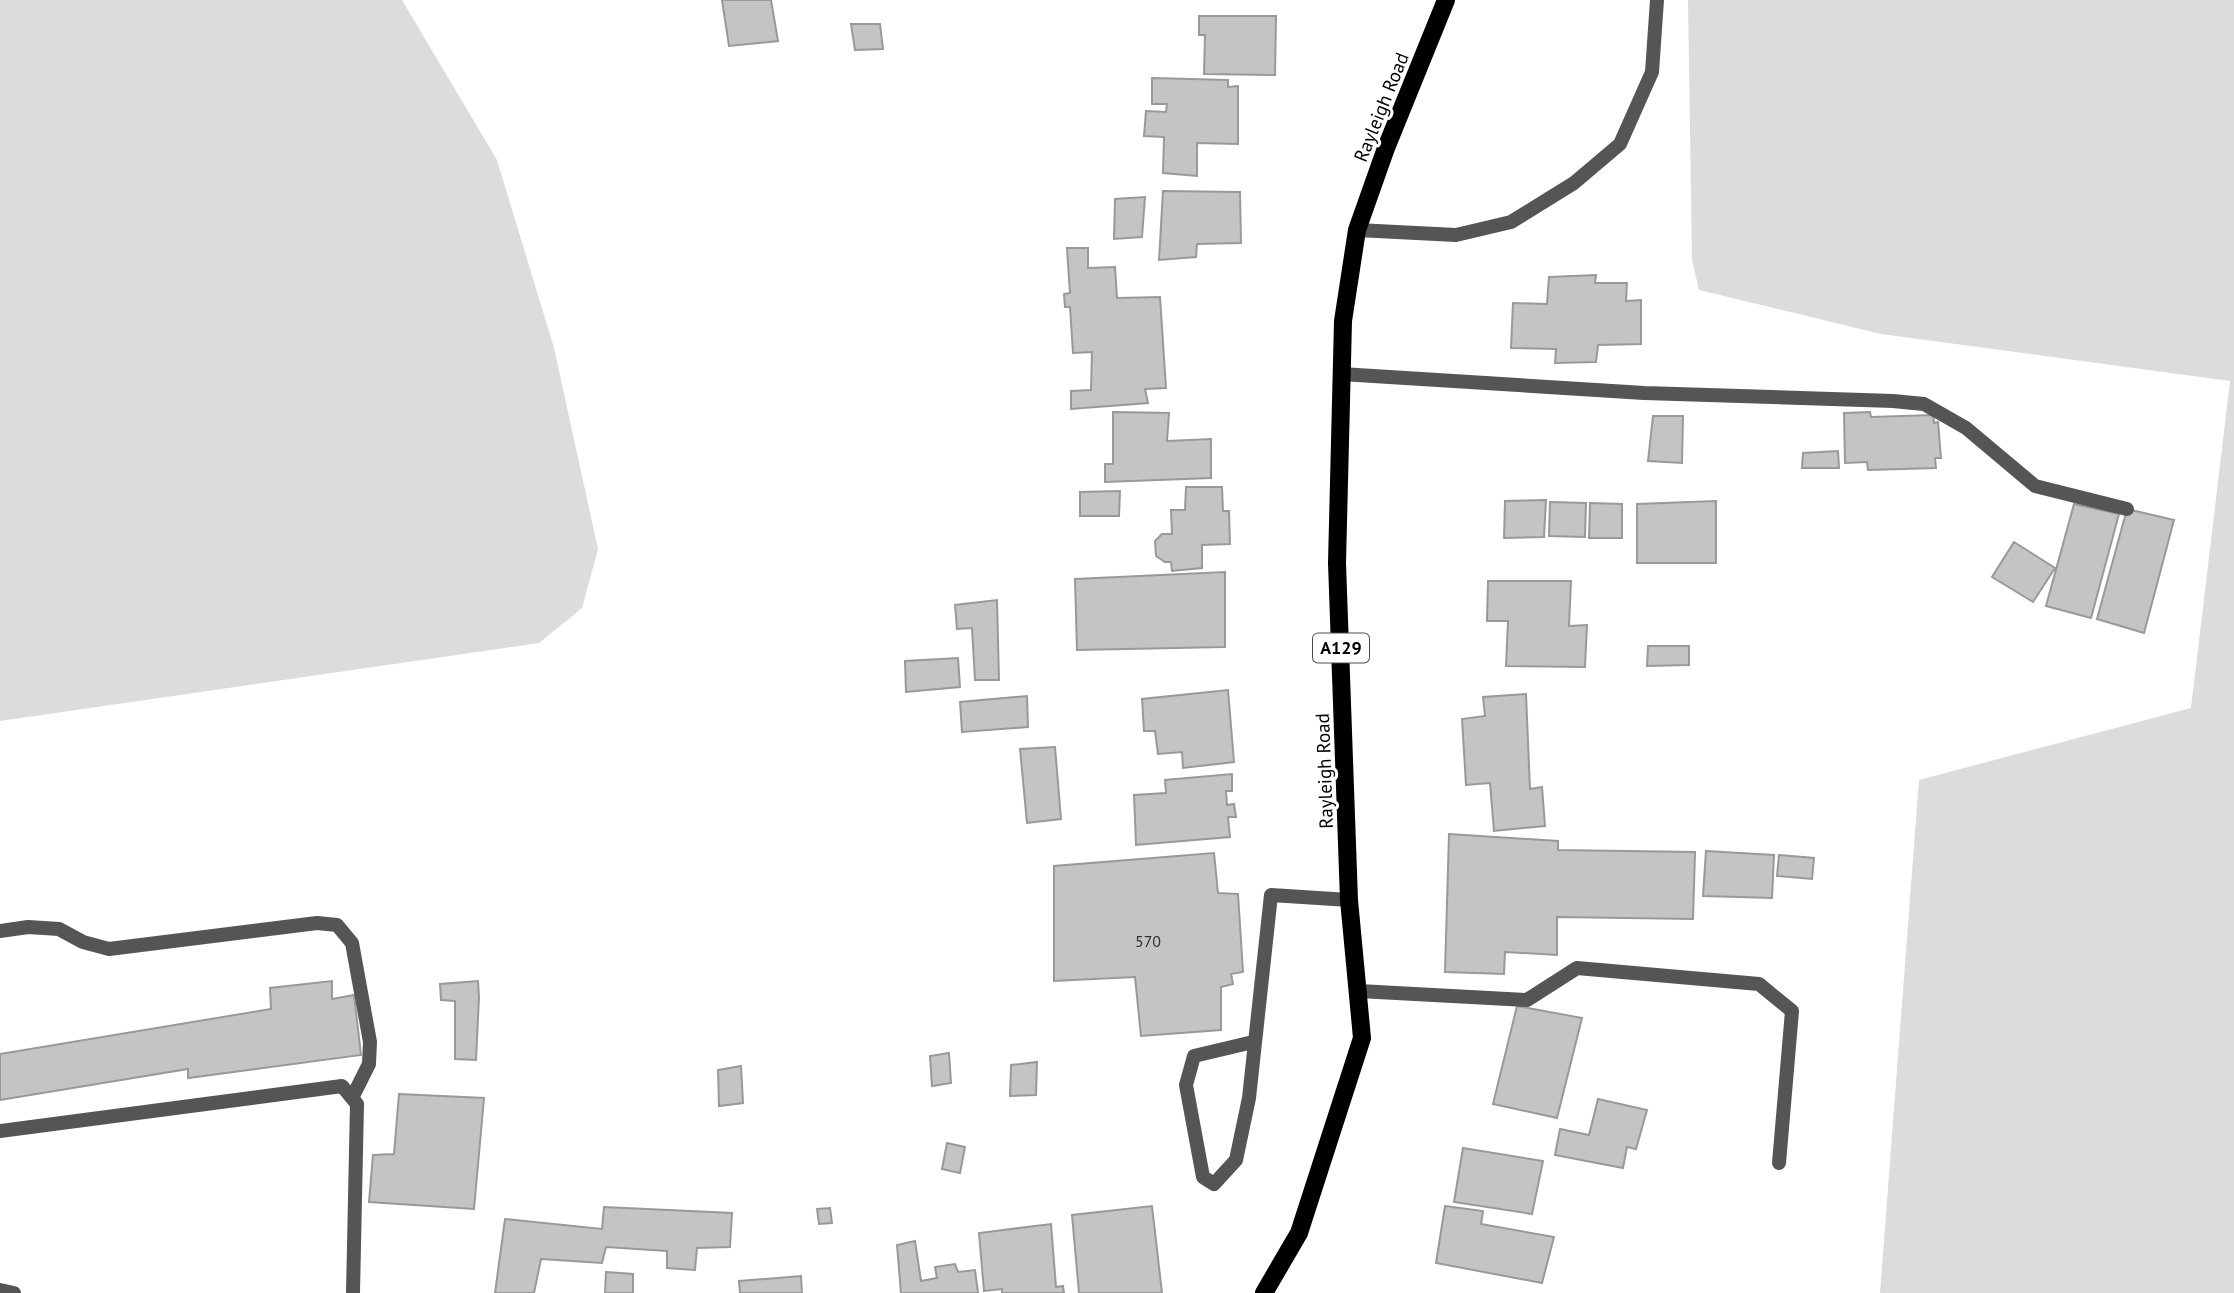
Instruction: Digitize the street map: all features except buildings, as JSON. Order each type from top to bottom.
[{"type":"main road","name":"Rayleigh Road","points":[[1264,1293],[1299,1233],[1362,1038],[1349,900],[1337,562],[1343,321],[1357,230],[1386,148],[1446,0]]},
{"type":"street","points":[[1357,230],[1456,235],[1511,222],[1574,183],[1620,144],[1652,72],[1657,0]]},
{"type":"street","points":[[1342,373],[1644,393],[1924,404],[1966,428],[2035,486],[2127,509]]},
{"type":"street","points":[[1253,1042],[1194,1056],[1186,1085],[1203,1177],[1214,1184],[1236,1160],[1249,1098],[1271,895],[1349,900]]},
{"type":"street","points":[[0,931],[28,927],[59,929],[83,942],[108,949],[317,923],[337,926],[352,943],[370,1042],[369,1064],[352,1098]]},
{"type":"street","points":[[1359,991],[1527,1000],[1577,968],[1759,984],[1792,1011],[1779,1163]]},
{"type":"street","points":[[0,1131],[342,1086],[357,1104],[353,1293]]},
{"type":"street","points":[[0,1290],[14,1293]]},
{"type":"shaded area","points":[[0,0],[402,0],[497,160],[554,348],[598,549],[582,608],[539,643],[0,721]]},
{"type":"shaded area","points":[[1688,0],[2234,0],[2234,1293],[1880,1293],[1919,780],[2191,708],[2230,381],[1881,334],[1699,290],[1692,260]]}]
